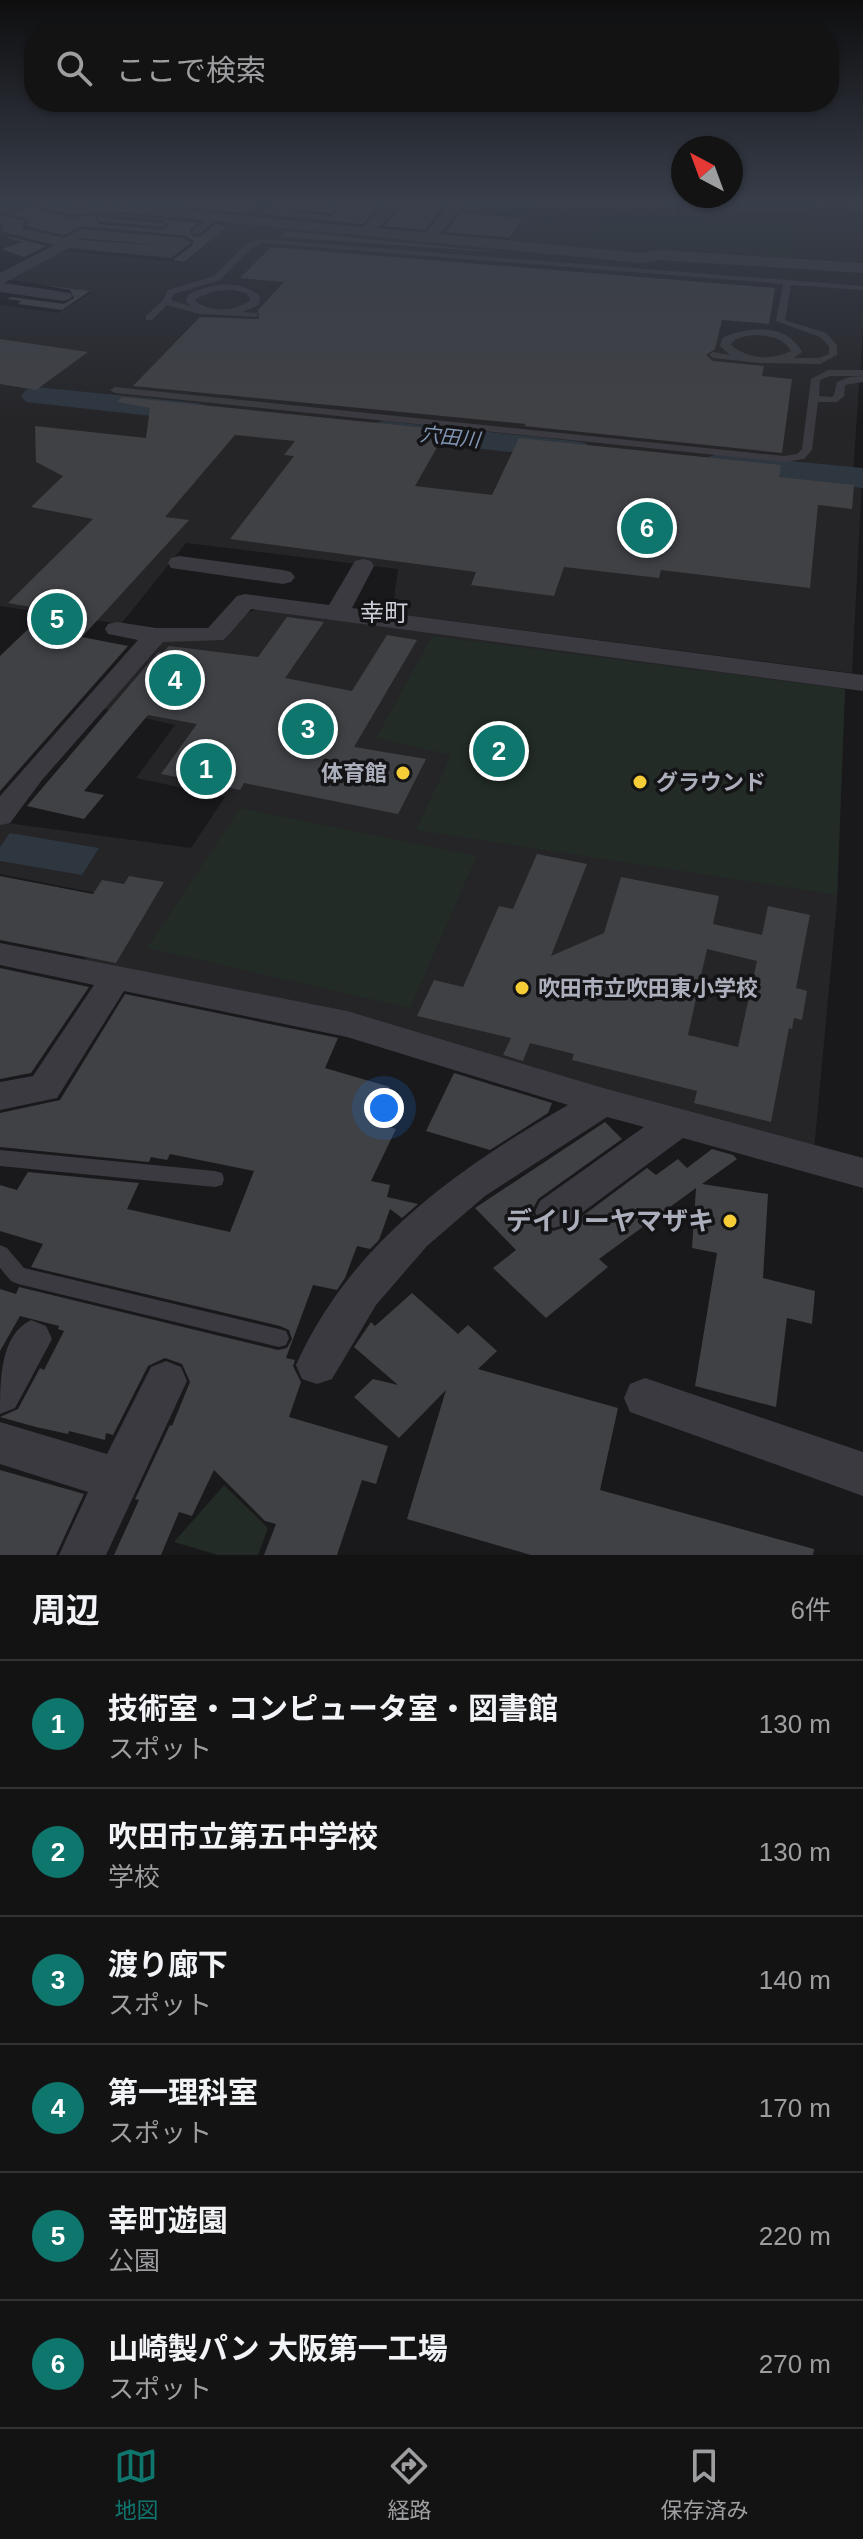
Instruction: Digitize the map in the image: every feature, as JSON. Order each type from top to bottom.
[{"type":"street","points":[[2,277],[55,297]]},
{"type":"street","points":[[179,563],[289,567],[265,604]]},
{"type":"street","points":[[337,613],[363,566]]},
{"type":"street","points":[[117,629],[156,635],[215,635],[245,601],[863,683]]},
{"type":"street","points":[[0,816],[32,774],[156,635]]},
{"type":"street","points":[[0,954],[347,1024],[603,1102],[863,1173]]},
{"type":"street","points":[[0,1096],[44,1088],[116,977]]},
{"type":"street","points":[[317,1365],[363,1291],[406,1242],[458,1195],[512,1155],[603,1102]]},
{"type":"street","points":[[554,1212],[677,1123]]},
{"type":"street","points":[[0,1394],[31,1339]]},
{"type":"street","points":[[82,1555],[166,1381]]},
{"type":"street","points":[[645,1398],[863,1474]]},
{"type":"street","points":[[0,1443],[118,1479]]},
{"type":"lane","points":[[149,318],[171,292],[220,275]]},
{"type":"lane","points":[[681,275],[863,288]]},
{"type":"lane","points":[[713,355],[759,360],[771,360],[787,357],[796,352],[788,340],[780,337],[771,334],[764,333],[757,333],[744,333],[734,335],[725,340],[724,346],[739,356],[745,358],[751,359],[760,360],[766,360],[772,360],[781,359],[788,358],[797,352],[794,344],[786,338],[781,337],[772,335],[765,333],[758,333],[751,333],[745,333],[739,334],[735,335],[728,338],[726,340],[725,346],[740,356],[746,358],[752,359],[760,360],[767,360],[773,360],[781,359],[789,358],[798,352],[798,349],[795,344],[790,340],[786,338],[782,337],[773,335],[766,333],[759,333],[752,333],[746,333],[740,334],[729,338],[726,346],[747,358],[753,359],[762,360],[797,363],[820,361],[833,355],[833,345],[823,335],[780,321],[787,284]]},
{"type":"lane","points":[[166,301],[178,308],[192,309],[205,310],[212,311],[232,311],[255,301],[251,292],[245,290],[241,289],[236,288],[230,288],[223,288],[217,288],[202,291],[194,294],[190,302],[194,306],[201,309],[206,311],[213,311],[219,312],[225,312],[233,311],[242,309],[255,303],[257,299],[254,294],[249,291],[242,289],[237,288],[231,288],[224,288],[218,288],[207,290],[195,294],[191,302],[198,308],[202,309],[207,311],[214,311],[220,312],[226,312],[234,311],[243,309],[255,305],[257,301],[257,299],[257,296],[250,291],[243,289],[238,288],[231,288],[225,288],[218,288],[208,290],[196,294],[191,302],[208,311],[215,312],[254,315]]},
{"type":"lane","points":[[115,390],[784,459],[800,457],[807,450],[816,379],[828,373],[863,376]]},
{"type":"lane","points":[[813,399],[834,400],[839,396],[840,384],[863,376]]},
{"type":"lane","points":[[0,1158],[215,1179]]},
{"type":"lane","points":[[0,1254],[18,1275],[279,1338]]},
{"type":"shaded area","points":[[15,275],[863,275],[863,327],[853,475],[37,394],[34,397],[862,481],[852,673],[392,613],[398,569],[186,543],[121,624],[0,606],[0,305],[58,313],[92,292],[6,279]]},
{"type":"shaded area","points":[[262,608],[845,689],[837,903],[814,1150],[350,1017],[84,960],[121,898],[0,874],[0,822],[191,848],[225,797],[136,778],[175,725],[101,708],[163,638],[225,640],[238,616]]},
{"type":"shaded area","name":"グラウンド","points":[[432,636],[845,689],[837,895],[416,830],[451,755],[376,738]]},
{"type":"shaded area","points":[[240,808],[477,856],[410,1008],[147,948]]},
{"type":"shaded area","points":[[10,833],[99,848],[82,875],[0,861],[0,847]]},
{"type":"shaded area","points":[[224,1485],[268,1528],[258,1555],[218,1555],[174,1542]]},
{"type":"building","points":[[243,275],[610,275],[775,288],[769,324],[722,320],[715,349],[706,355],[713,361],[764,366],[762,376],[792,379],[782,453],[524,426],[526,424],[133,386],[200,317],[259,319],[258,310],[284,282],[240,278]]},
{"type":"building","points":[[33,283],[90,291],[62,310],[18,304],[21,301],[7,299],[64,304],[74,298],[70,290]]},
{"type":"building","points":[[0,339],[88,352],[36,390],[0,384]]},
{"type":"building","points":[[122,397],[447,430],[415,486],[492,495],[519,438],[781,465],[779,477],[854,485],[852,509],[818,505],[810,588],[661,570],[659,578],[564,567],[554,596],[471,585],[476,572],[230,539],[294,456],[284,455],[295,441],[235,435],[165,517],[189,520],[82,637],[128,646],[0,791],[0,656],[48,610],[8,603],[93,519],[31,507],[63,476],[36,462],[35,426],[146,438],[150,408],[117,402]]},
{"type":"building","points":[[287,617],[324,622],[285,678],[352,691],[387,635],[417,640],[354,747],[426,759],[398,814],[244,783],[240,790],[161,774],[197,724],[148,715],[84,791],[104,795],[84,819],[27,806],[158,652],[162,653],[169,646],[258,657]]},
{"type":"building","points":[[537,854],[587,864],[551,956],[604,933],[621,877],[719,896],[713,924],[762,935],[768,906],[810,915],[796,988],[807,991],[802,1020],[794,1018],[792,1029],[789,1028],[771,1122],[694,1103],[697,1091],[572,1060],[574,1054],[530,1043],[523,1061],[503,1055],[511,1038],[417,1016],[434,980],[463,987],[499,906],[513,909]],"holes":[[[707,949],[757,961],[738,1047],[688,1035]]]},
{"type":"building","points":[[0,876],[93,894],[102,880],[124,884],[129,876],[164,882],[116,963],[0,940]]},
{"type":"building","points":[[0,968],[89,987],[31,1073],[0,1079]]},
{"type":"building","points":[[125,994],[338,1038],[325,1068],[390,1087],[372,1122],[396,1129],[371,1181],[390,1185],[387,1197],[418,1204],[402,1218],[390,1209],[379,1240],[370,1249],[357,1246],[337,1290],[313,1285],[286,1358],[295,1360],[293,1366],[301,1382],[289,1417],[388,1446],[376,1484],[362,1480],[337,1555],[264,1555],[276,1524],[265,1521],[214,1470],[192,1516],[179,1512],[161,1555],[114,1555],[139,1500],[135,1499],[172,1426],[190,1382],[182,1364],[165,1358],[148,1366],[113,1435],[106,1433],[105,1440],[0,1417],[18,1409],[40,1368],[44,1370],[64,1331],[58,1329],[59,1326],[20,1316],[0,1351],[0,1289],[16,1294],[19,1287],[278,1350],[287,1348],[292,1339],[289,1330],[280,1326],[31,1267],[43,1244],[0,1231],[0,1185],[17,1190],[28,1172],[139,1183],[127,1209],[230,1232],[254,1171],[170,1154],[167,1160],[151,1157],[149,1162],[0,1147],[0,1113],[60,1100]]},
{"type":"building","points":[[454,1073],[552,1103],[548,1113],[490,1150],[426,1131]]},
{"type":"building","points":[[605,1122],[622,1139],[538,1199],[532,1211],[537,1224],[553,1231],[569,1226],[647,1168],[656,1175],[678,1159],[687,1168],[712,1149],[733,1155],[737,1159],[702,1184],[768,1194],[763,1278],[815,1291],[812,1324],[787,1318],[776,1407],[695,1386],[717,1253],[692,1248],[696,1188],[599,1259],[608,1267],[546,1318],[493,1268],[516,1250],[475,1208]]},
{"type":"building","points":[[412,1293],[458,1334],[468,1325],[497,1351],[478,1369],[618,1408],[600,1490],[814,1549],[813,1555],[531,1555],[407,1519],[446,1390],[399,1438],[354,1397],[373,1379],[398,1385],[354,1347],[371,1322],[375,1326]]},
{"type":"building","points":[[0,1470],[84,1494],[56,1555],[0,1555]]},
{"type":"waterway","name":"穴田川","points":[[36,396],[197,412]]},
{"type":"waterway","name":"穴田川","points":[[385,430],[575,450]]},
{"type":"waterway","name":"穴田川","points":[[719,464],[863,478]]},
{"type":"place","name":"山崎製パン 大阪第一工場","points":[[647,528]]},
{"type":"place","name":"幸町遊園","points":[[57,619]]},
{"type":"place","name":"第一理科室","points":[[175,680]]},
{"type":"place","name":"渡り廊下","points":[[308,729]]},
{"type":"place","name":"吹田市立第五中学校","points":[[499,751]]},
{"type":"place","name":"技術室・コンピュータ室・図書館","points":[[206,769]]},
{"type":"place","name":"体育館","points":[[403,773]]},
{"type":"place","name":"グラウンド","points":[[640,782]]},
{"type":"place","name":"吹田市立吹田東小学校","points":[[522,988]]},
{"type":"place","name":"デイリーヤマザキ","points":[[730,1221]]},
{"type":"district","name":"幸町","points":[[384,612]]}]
